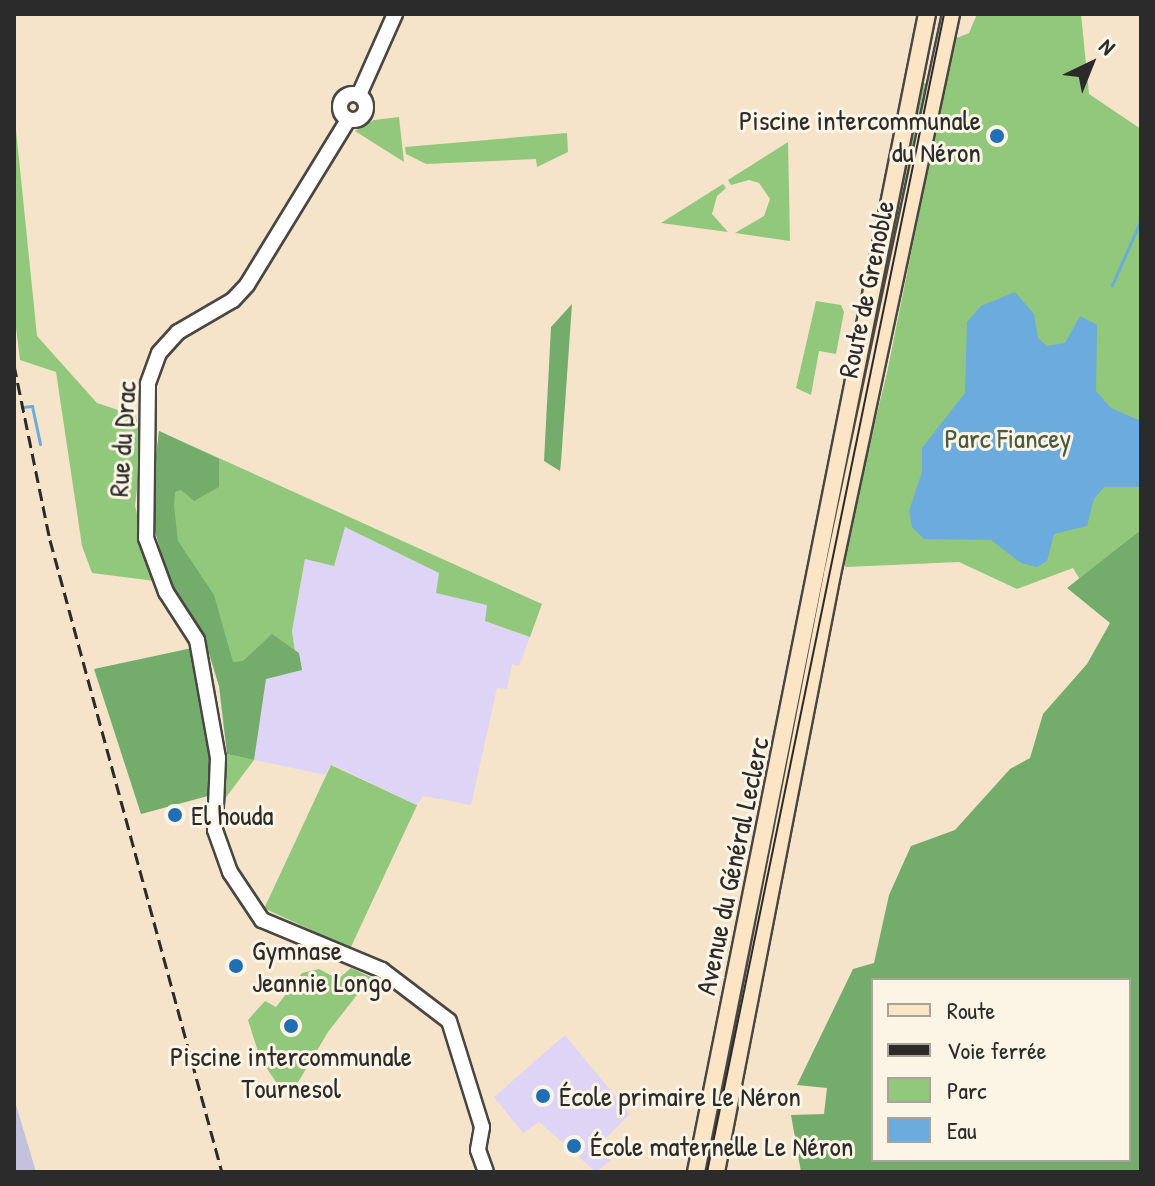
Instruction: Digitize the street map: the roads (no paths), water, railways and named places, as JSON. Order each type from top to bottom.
[{"type":"main road","name":"Route de Grenoble","points":[[814,570],[835,494],[927,14]]},
{"type":"main road","name":"Route de Grenoble","points":[[832,574],[951,14]]},
{"type":"main road","name":"Avenue du Général Leclerc","points":[[696,1172],[788,726],[814,570]]},
{"type":"main road","name":"Avenue du Général Leclerc","points":[[716,1172],[832,574]]},
{"type":"street","name":"Rue du Drac","points":[[395,14],[359,95],[342,100],[342,114],[348,120],[247,285],[233,300],[178,332],[159,353],[148,384],[149,466],[143,511],[146,538],[166,592],[197,640],[218,758],[215,830],[230,872],[252,910],[285,934],[382,970],[421,996],[456,1032],[482,1127],[478,1150],[486,1172]]},
{"type":"water","points":[[1015,292],[1034,314],[1038,338],[1047,346],[1065,343],[1080,316],[1097,325],[1096,391],[1111,408],[1141,421],[1141,487],[1104,487],[1094,499],[1087,526],[1054,534],[1047,561],[1037,567],[1021,563],[991,540],[924,539],[912,527],[909,511],[922,472],[922,448],[965,393],[967,322],[981,306]]},
{"type":"waterway","points":[[1112,285],[1141,220]]},
{"type":"waterway","points":[[22,407],[32,406],[40,444]]},
{"type":"tram line","points":[[707,1172],[944,14]]},
{"type":"railway","points":[[14,365],[50,540],[222,1172]]},
{"type":"place","name":"Piscine intercommunale du Néron","points":[[997,136]]},
{"type":"place","name":"El houda","points":[[175,815]]},
{"type":"place","name":"Gymnase Jeannie Longo","points":[[236,966]]},
{"type":"place","name":"Piscine intercommunale Tournesol","points":[[291,1026]]},
{"type":"place","name":"École primaire Le Néron","points":[[543,1096]]},
{"type":"place","name":"École maternelle Le Néron","points":[[574,1146]]},
{"type":"park label","name":"Parc Fiancey","points":[[1008,438]]}]
